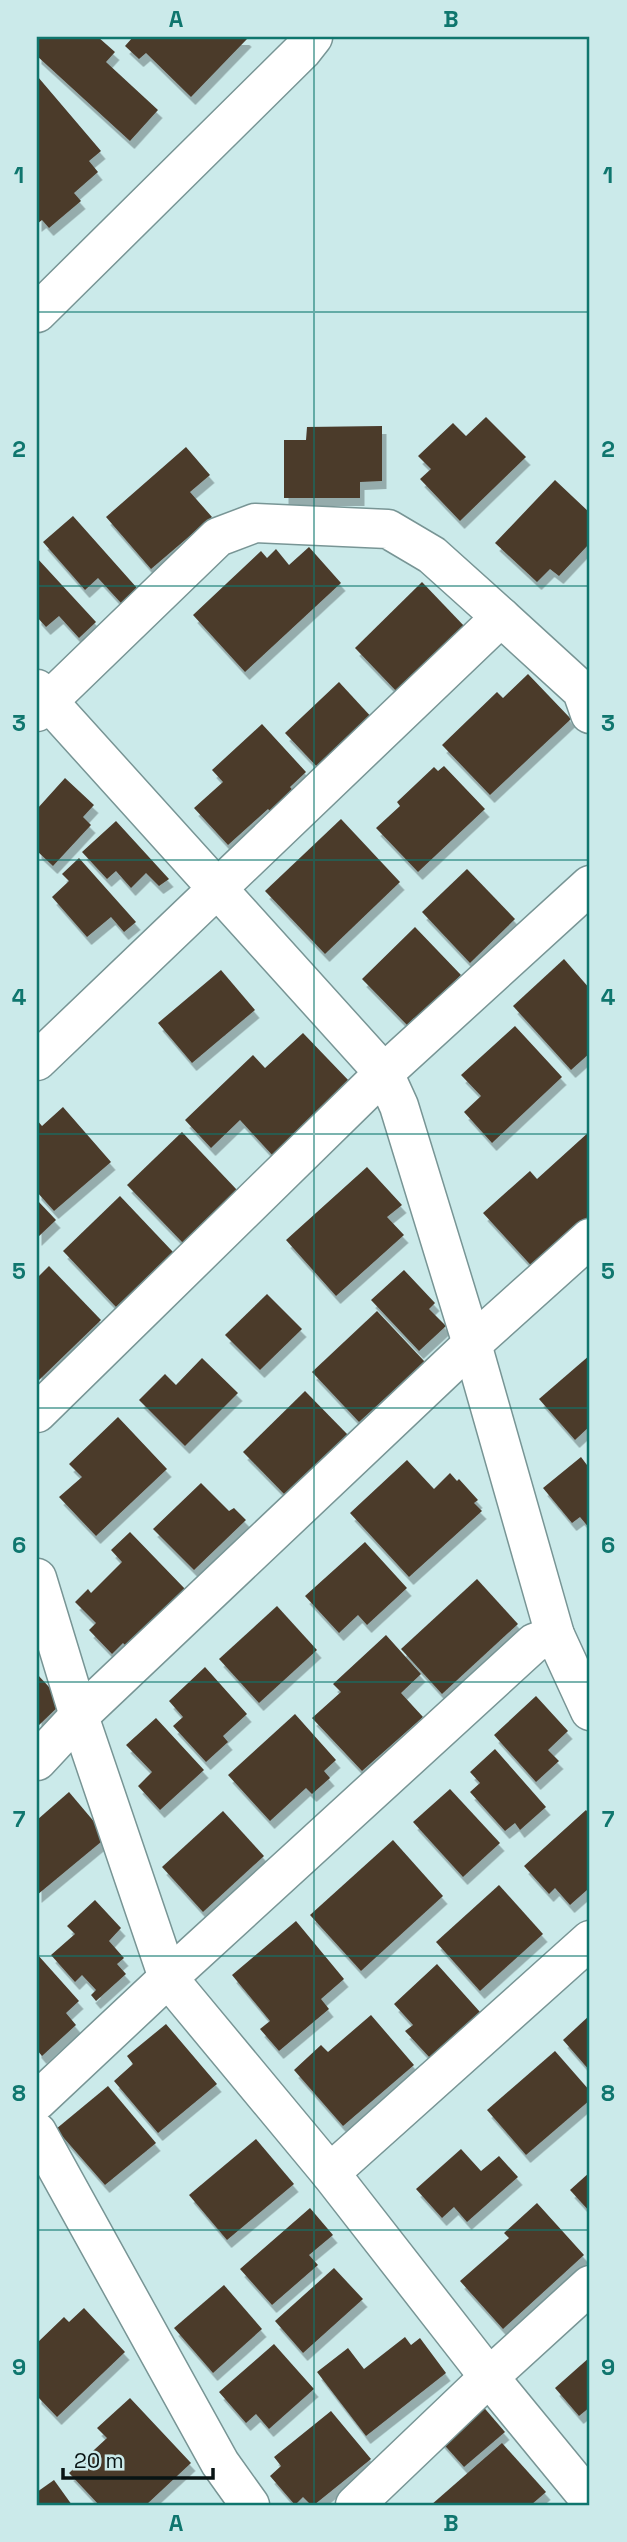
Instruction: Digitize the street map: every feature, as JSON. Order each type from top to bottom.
[{"type":"street","points":[[37,313],[302,51],[313,37]]},
{"type":"street","points":[[590,714],[582,691],[432,555],[388,529],[255,523],[218,537],[40,700],[216,887],[384,1073],[399,1106],[472,1344],[555,1636],[590,1711]]},
{"type":"street","points":[[37,1061],[501,617]]},
{"type":"street","points":[[37,1413],[384,1073],[590,885]]},
{"type":"street","points":[[37,1761],[79,1716],[472,1344],[590,1238]]},
{"type":"street","points":[[37,1578],[79,1716],[167,1978],[330,2173],[489,2377],[590,2500]]},
{"type":"street","points":[[37,2101],[167,1978],[534,1643],[555,1636]]},
{"type":"street","points":[[330,2173],[590,1940]]},
{"type":"street","points":[[37,2132],[220,2463],[250,2505]]},
{"type":"street","points":[[355,2505],[590,2285]]},
{"type":"building","points":[[41,37],[98,37],[115,52],[106,62],[158,110],[130,141],[37,56],[37,41]]},
{"type":"building","points":[[133,37],[247,39],[191,97],[146,53],[139,59],[125,46]]},
{"type":"building","points":[[38,77],[101,151],[89,161],[98,172],[74,193],[81,201],[49,228],[42,220],[37,224]]},
{"type":"building","points":[[486,417],[526,457],[460,521],[420,479],[431,469],[418,456],[453,423],[466,436]]},
{"type":"building","points":[[382,426],[382,481],[360,482],[360,498],[284,498],[284,440],[306,440],[307,427]]},
{"type":"building","points":[[186,447],[210,475],[190,492],[212,517],[151,569],[106,517]]},
{"type":"building","points":[[555,480],[590,513],[590,543],[559,576],[550,569],[537,582],[495,543]]},
{"type":"building","points":[[73,516],[137,588],[121,603],[98,578],[85,590],[43,542]]},
{"type":"building","points":[[309,547],[341,583],[245,672],[193,615],[261,551],[267,558],[276,549],[289,565]]},
{"type":"building","points":[[37,558],[96,622],[79,638],[59,616],[46,627],[37,617]]},
{"type":"building","points":[[422,582],[466,628],[398,693],[355,648]]},
{"type":"building","points":[[528,674],[571,719],[490,795],[442,745],[497,692],[503,698]]},
{"type":"building","points":[[339,682],[375,721],[321,771],[285,733]]},
{"type":"building","points":[[262,724],[306,772],[290,787],[296,794],[274,815],[268,809],[228,845],[194,808],[223,782],[212,770]]},
{"type":"building","points":[[444,766],[485,809],[418,872],[376,828],[400,806],[397,802],[434,767],[438,771]]},
{"type":"building","points":[[65,778],[94,805],[83,817],[91,825],[53,866],[37,851],[37,809]]},
{"type":"building","points":[[341,819],[400,882],[325,954],[265,891]]},
{"type":"building","points":[[116,821],[169,879],[159,886],[146,873],[131,888],[116,871],[107,879],[82,852]]},
{"type":"building","points":[[79,858],[136,922],[124,932],[111,917],[87,937],[52,897],[69,881],[62,874]]},
{"type":"building","points":[[467,869],[515,919],[470,963],[422,912]]},
{"type":"building","points":[[415,927],[461,975],[440,995],[449,1004],[424,1028],[414,1018],[407,1025],[362,979]]},
{"type":"building","points":[[564,959],[590,989],[590,1053],[571,1070],[513,1006]]},
{"type":"building","points":[[221,970],[255,1010],[192,1063],[158,1023]]},
{"type":"building","points":[[515,1026],[562,1077],[492,1143],[464,1112],[481,1096],[461,1075]]},
{"type":"building","points":[[303,1033],[351,1083],[274,1157],[240,1120],[211,1148],[185,1120],[253,1055],[265,1068]]},
{"type":"building","points":[[63,1107],[111,1162],[54,1211],[37,1192],[37,1120],[42,1126]]},
{"type":"building","points":[[590,1131],[590,1226],[538,1273],[483,1213],[530,1171],[537,1179]]},
{"type":"building","points":[[182,1132],[238,1191],[183,1243],[127,1185]]},
{"type":"building","points":[[367,1167],[402,1205],[387,1217],[404,1235],[336,1296],[286,1240]]},
{"type":"building","points":[[120,1196],[173,1252],[116,1307],[63,1251]]},
{"type":"building","points":[[37,1200],[56,1220],[37,1238]]},
{"type":"building","points":[[49,1266],[101,1320],[37,1382],[37,1278]]},
{"type":"building","points":[[404,1270],[435,1303],[429,1309],[446,1326],[419,1351],[371,1300]]},
{"type":"building","points":[[267,1294],[302,1329],[260,1370],[225,1335]]},
{"type":"building","points":[[377,1311],[425,1362],[359,1422],[312,1372]]},
{"type":"building","points":[[590,1355],[590,1426],[575,1440],[539,1399]]},
{"type":"building","points":[[202,1358],[238,1393],[185,1446],[139,1400],[165,1374],[176,1385]]},
{"type":"building","points":[[305,1391],[349,1436],[287,1497],[243,1452]]},
{"type":"building","points":[[118,1417],[167,1469],[96,1536],[59,1497],[82,1477],[69,1464]]},
{"type":"building","points":[[581,1457],[590,1469],[590,1529],[580,1517],[572,1523],[543,1488]]},
{"type":"building","points":[[407,1460],[434,1489],[450,1473],[457,1481],[459,1479],[478,1500],[474,1503],[482,1511],[409,1577],[350,1513]]},
{"type":"building","points":[[201,1483],[229,1511],[234,1508],[246,1520],[194,1570],[153,1529]]},
{"type":"building","points":[[130,1532],[186,1590],[128,1648],[123,1643],[112,1654],[89,1630],[96,1623],[75,1602],[88,1589],[91,1593],[122,1562],[111,1550]]},
{"type":"building","points":[[365,1542],[407,1588],[367,1625],[358,1615],[339,1633],[305,1596]]},
{"type":"building","points":[[477,1579],[518,1624],[442,1694],[401,1649]]},
{"type":"building","points":[[277,1606],[317,1650],[259,1703],[219,1659]]},
{"type":"building","points":[[386,1635],[421,1674],[401,1693],[423,1717],[362,1771],[312,1718],[341,1692],[333,1684]]},
{"type":"building","points":[[205,1667],[247,1714],[223,1736],[228,1742],[206,1762],[173,1726],[183,1717],[169,1701]]},
{"type":"building","points":[[37,1674],[63,1702],[37,1727]]},
{"type":"building","points":[[536,1696],[568,1731],[548,1750],[559,1761],[536,1782],[494,1735]]},
{"type":"building","points":[[295,1714],[336,1760],[324,1771],[330,1778],[312,1794],[306,1788],[270,1821],[228,1775]]},
{"type":"building","points":[[156,1718],[204,1770],[160,1810],[138,1786],[152,1772],[126,1745]]},
{"type":"building","points":[[495,1749],[546,1807],[520,1830],[515,1823],[505,1831],[470,1792],[480,1783],[470,1772]]},
{"type":"building","points":[[450,1789],[500,1843],[463,1877],[413,1822]]},
{"type":"building","points":[[69,1792],[107,1837],[37,1895],[37,1820]]},
{"type":"building","points":[[586,1810],[590,1815],[590,1894],[587,1890],[570,1905],[555,1888],[549,1894],[524,1866]]},
{"type":"building","points":[[223,1811],[264,1856],[203,1912],[162,1867]]},
{"type":"building","points":[[393,1840],[443,1896],[361,1971],[310,1915]]},
{"type":"building","points":[[499,1885],[543,1934],[480,1991],[436,1942]]},
{"type":"building","points":[[95,1900],[121,1928],[109,1941],[124,1958],[117,1964],[126,1974],[96,2001],[91,1995],[96,1990],[82,1975],[75,1982],[51,1955],[75,1934],[67,1926]]},
{"type":"building","points":[[296,1921],[344,1979],[321,1999],[329,2009],[279,2051],[260,2029],[270,2021],[232,1975]]},
{"type":"building","points":[[37,1954],[79,2001],[66,2013],[76,2025],[42,2056],[37,2050]]},
{"type":"building","points":[[437,1964],[480,2012],[430,2058],[405,2031],[413,2025],[394,2004]]},
{"type":"building","points":[[371,2015],[414,2065],[343,2126],[294,2070],[321,2045],[328,2052]]},
{"type":"building","points":[[590,2015],[590,2071],[563,2040]]},
{"type":"building","points":[[166,2024],[217,2084],[158,2133],[114,2081],[133,2064],[127,2056]]},
{"type":"building","points":[[555,2051],[590,2091],[590,2100],[526,2155],[487,2110]]},
{"type":"building","points":[[108,2086],[156,2143],[105,2185],[56,2129]]},
{"type":"building","points":[[256,2139],[294,2184],[227,2240],[189,2195]]},
{"type":"building","points":[[461,2149],[481,2171],[499,2156],[518,2177],[467,2222],[454,2207],[442,2218],[416,2189]]},
{"type":"building","points":[[590,2172],[590,2212],[570,2190]]},
{"type":"building","points":[[537,2203],[584,2255],[503,2329],[460,2281],[509,2238],[504,2233]]},
{"type":"building","points":[[310,2208],[333,2235],[309,2255],[318,2265],[272,2305],[240,2269]]},
{"type":"building","points":[[334,2268],[363,2299],[303,2353],[275,2321]]},
{"type":"building","points":[[224,2285],[262,2329],[213,2373],[174,2328]]},
{"type":"building","points":[[84,2308],[125,2352],[57,2417],[37,2396],[37,2343],[64,2317],[69,2322]]},
{"type":"building","points":[[405,2337],[411,2345],[420,2338],[446,2373],[366,2436],[317,2372],[348,2348],[364,2369]]},
{"type":"building","points":[[274,2344],[314,2389],[269,2429],[256,2414],[246,2423],[219,2392]]},
{"type":"building","points":[[590,2357],[590,2407],[579,2416],[555,2388]]},
{"type":"building","points":[[130,2398],[191,2463],[146,2505],[99,2505],[69,2473],[107,2438],[97,2428]]},
{"type":"building","points":[[480,2403],[505,2432],[464,2467],[439,2439]]},
{"type":"building","points":[[331,2411],[371,2459],[314,2505],[303,2497],[295,2505],[270,2476],[281,2466],[274,2457]]},
{"type":"building","points":[[502,2443],[546,2492],[531,2505],[431,2505]]},
{"type":"building","points":[[54,2480],[72,2505],[37,2505],[37,2492]]}]
